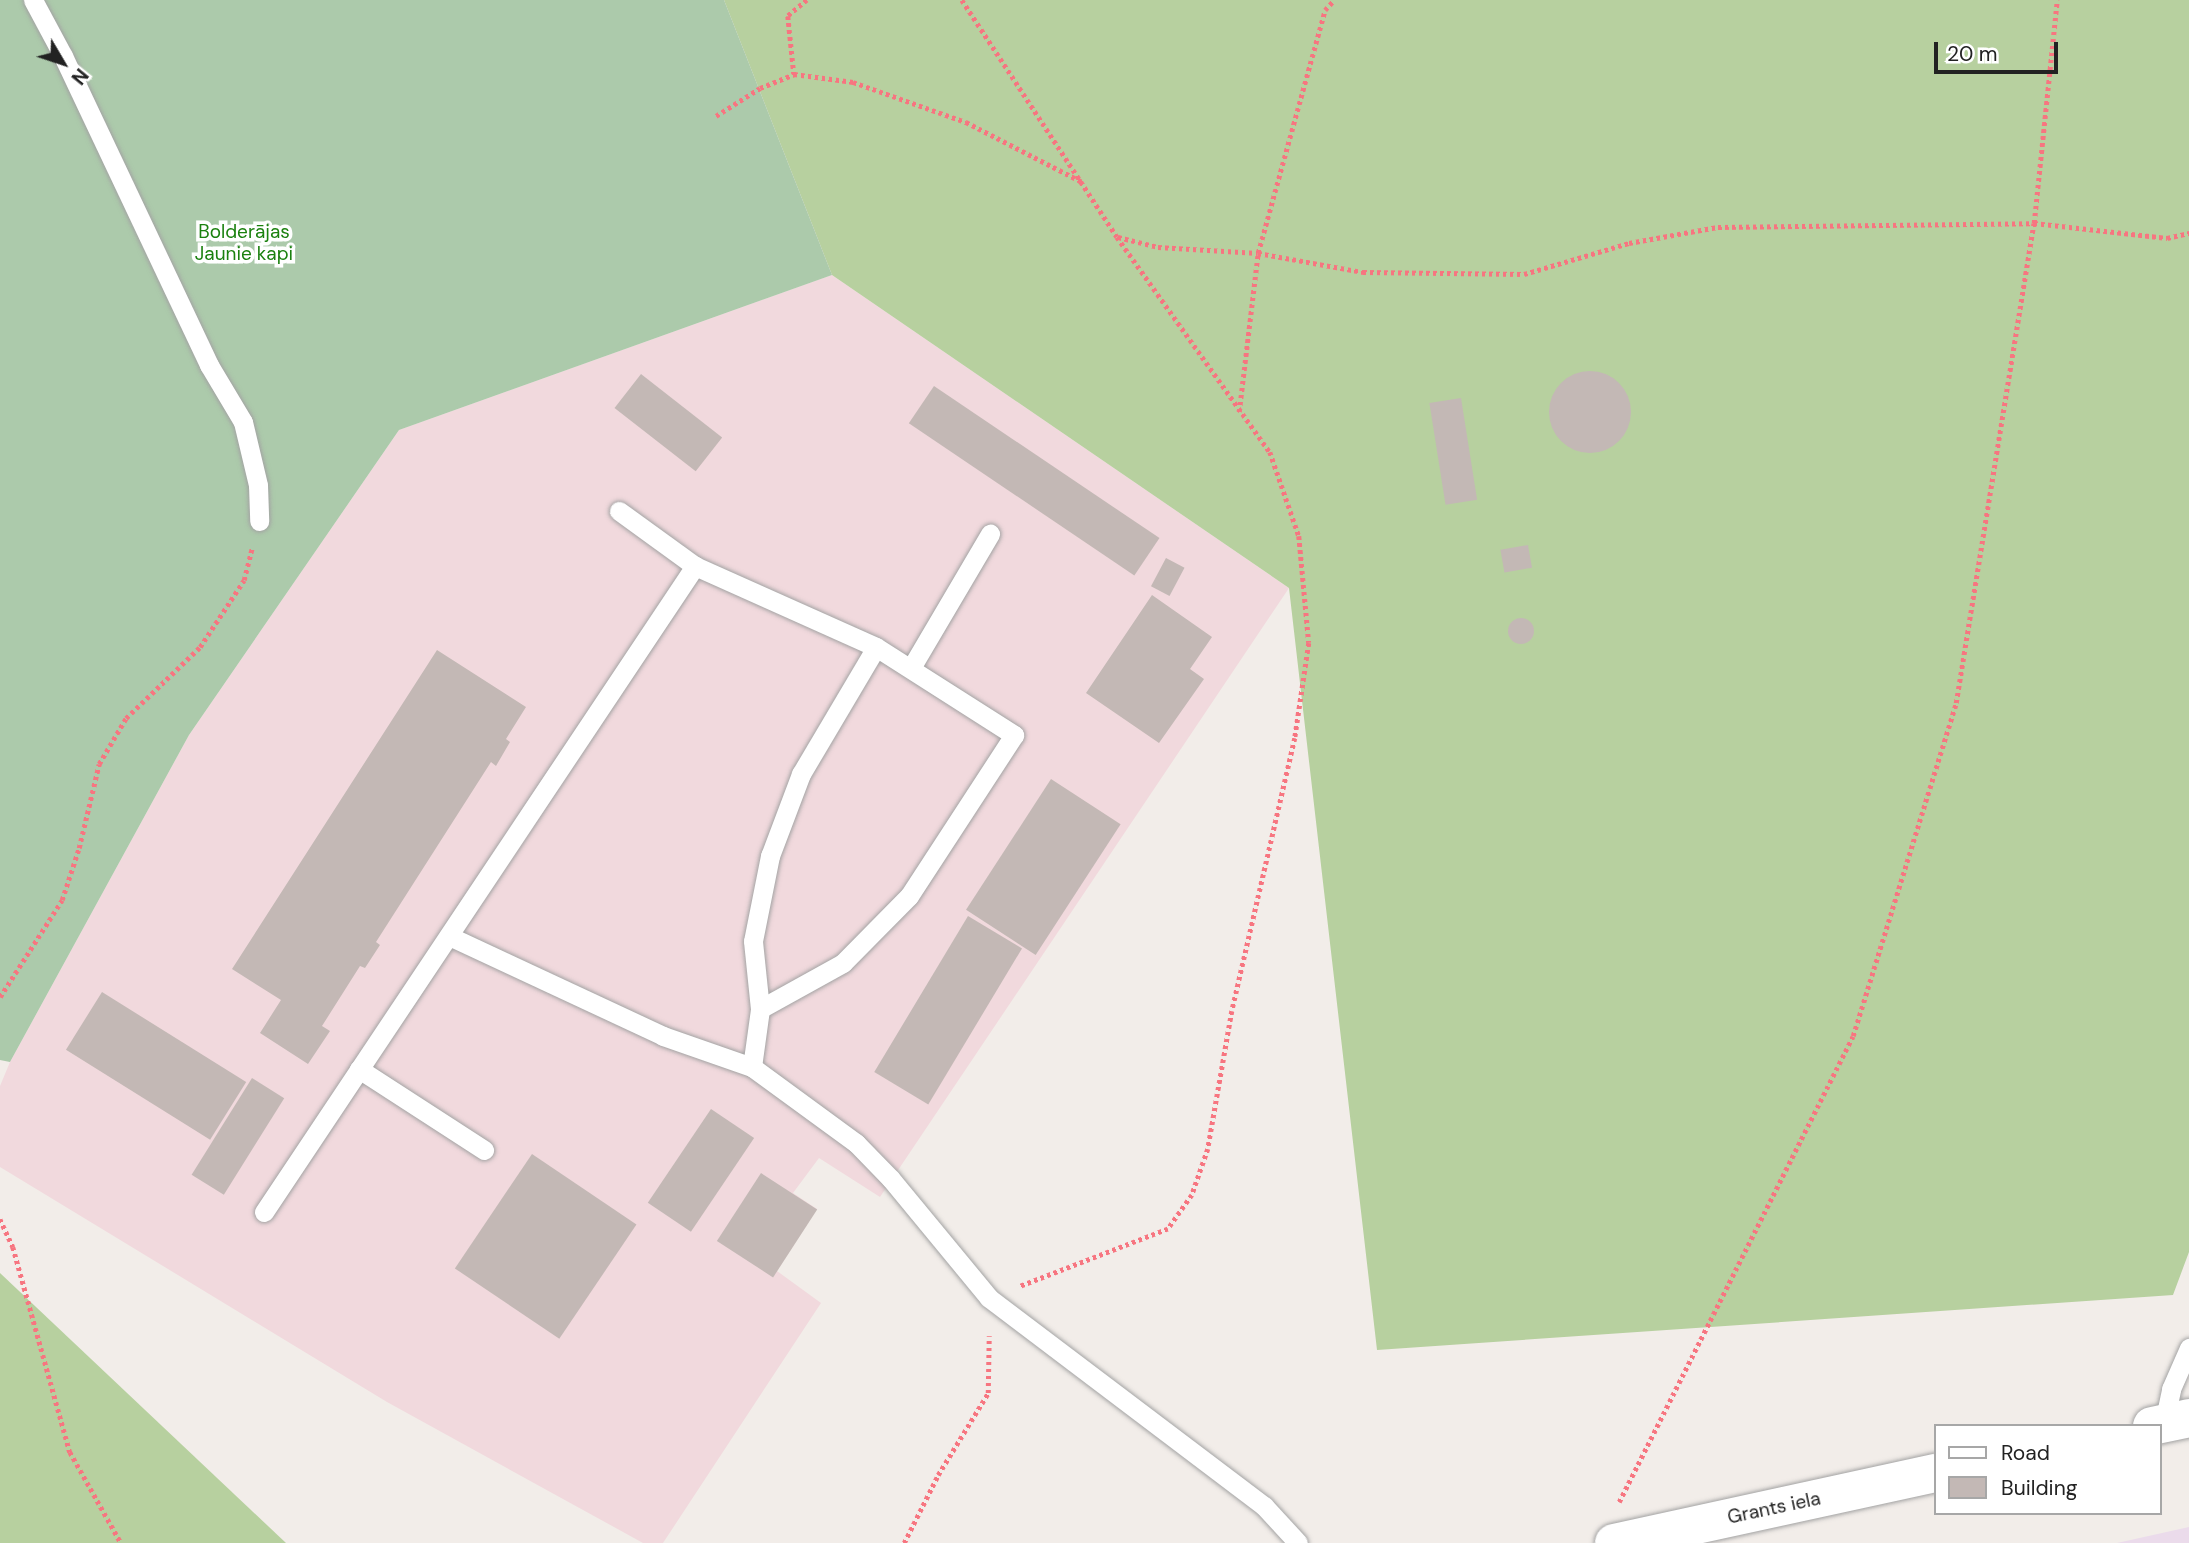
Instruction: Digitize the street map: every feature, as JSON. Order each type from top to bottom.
[{"type":"street","name":"Grants iela","points":[[1614,1543],[1934,1473]]},
{"type":"lane","points":[[33,0],[209,365],[243,422],[258,485],[259,521]]},
{"type":"lane","points":[[620,511],[695,566],[876,647],[1014,735],[909,897],[843,964],[760,1009]]},
{"type":"lane","points":[[911,668],[990,534]]},
{"type":"lane","points":[[264,1212],[695,566]]},
{"type":"lane","points":[[752,1067],[760,1009],[753,941],[770,856],[801,774],[876,647]]},
{"type":"lane","points":[[449,936],[663,1036],[752,1067],[856,1143],[891,1179],[989,1298],[1264,1506],[1298,1543]]},
{"type":"lane","points":[[359,1069],[484,1150]]},
{"type":"lane","points":[[2168,1422],[2171,1389],[2189,1348]]},
{"type":"path","points":[[794,74],[788,16],[807,0]]},
{"type":"path","points":[[904,1543],[938,1475],[988,1393],[989,1298],[1168,1229],[1192,1195],[1208,1149],[1232,1011],[1296,738],[1309,643],[1299,536],[1270,452],[1117,237],[962,0]]},
{"type":"path","points":[[1239,412],[1258,253],[1325,10],[1334,0]]},
{"type":"path","points":[[1617,1506],[1853,1036],[1956,703],[2034,223],[2057,0]]},
{"type":"path","points":[[716,116],[760,88],[794,74],[853,82],[966,122],[1083,183]]},
{"type":"path","points":[[1117,237],[1157,247],[1258,253],[1363,272],[1524,274],[1629,243],[1718,227],[2034,223],[2167,238],[2189,233]]},
{"type":"path","points":[[0,997],[62,900],[79,848],[99,764],[126,718],[200,647],[243,580],[259,521]]},
{"type":"path","points":[[0,1219],[13,1247],[71,1452],[121,1543]]},
{"type":"shaded area","points":[[832,275],[1289,588],[880,1197],[819,1158],[793,1193],[817,1209],[777,1271],[821,1303],[663,1543],[643,1543],[387,1402],[0,1167],[0,1086],[10,1062],[189,735],[399,430]]},
{"type":"shaded area","points":[[2189,1527],[2189,1543],[2117,1543]]},
{"type":"green space","name":"Bolderājas Jaunie kapi","points":[[0,0],[724,0],[832,275],[399,430],[189,735],[10,1062],[0,1060]]},
{"type":"green space","points":[[724,0],[2189,0],[2189,1252],[2173,1295],[1377,1350],[1289,588],[832,275]]},
{"type":"green space","points":[[0,1273],[286,1543],[0,1543]]},
{"type":"building","points":[[1590,371],[1606,374],[1619,383],[1628,396],[1631,412],[1628,428],[1619,441],[1606,450],[1590,453],[1574,450],[1561,441],[1552,428],[1549,412],[1552,396],[1561,383],[1574,374]]},
{"type":"building","points":[[641,374],[722,437],[696,471],[615,408]]},
{"type":"building","points":[[934,386],[1159,538],[1134,575],[909,423]]},
{"type":"building","points":[[1461,398],[1477,500],[1446,505],[1429,403]]},
{"type":"building","points":[[1528,545],[1532,568],[1504,573],[1500,550]]},
{"type":"building","points":[[1166,558],[1185,568],[1170,596],[1151,586]]},
{"type":"building","points":[[1152,595],[1212,637],[1190,669],[1204,679],[1159,743],[1086,693]]},
{"type":"building","points":[[1521,618],[1530,622],[1534,631],[1530,640],[1521,644],[1512,640],[1508,631],[1512,622]]},
{"type":"building","points":[[437,650],[526,707],[506,739],[510,742],[496,766],[491,762],[376,942],[380,945],[365,968],[360,966],[322,1026],[330,1031],[308,1064],[260,1033],[281,1000],[232,969]]},
{"type":"building","points":[[1051,779],[1121,824],[1036,955],[966,910]]},
{"type":"building","points":[[968,916],[1022,948],[928,1104],[874,1072]]},
{"type":"building","points":[[102,992],[246,1082],[210,1140],[66,1050]]},
{"type":"building","points":[[252,1078],[284,1098],[224,1195],[192,1175]]},
{"type":"building","points":[[711,1109],[754,1138],[691,1232],[648,1203]]},
{"type":"building","points":[[532,1154],[636,1224],[559,1339],[455,1268]]},
{"type":"building","points":[[761,1173],[817,1209],[773,1277],[717,1241]]}]
